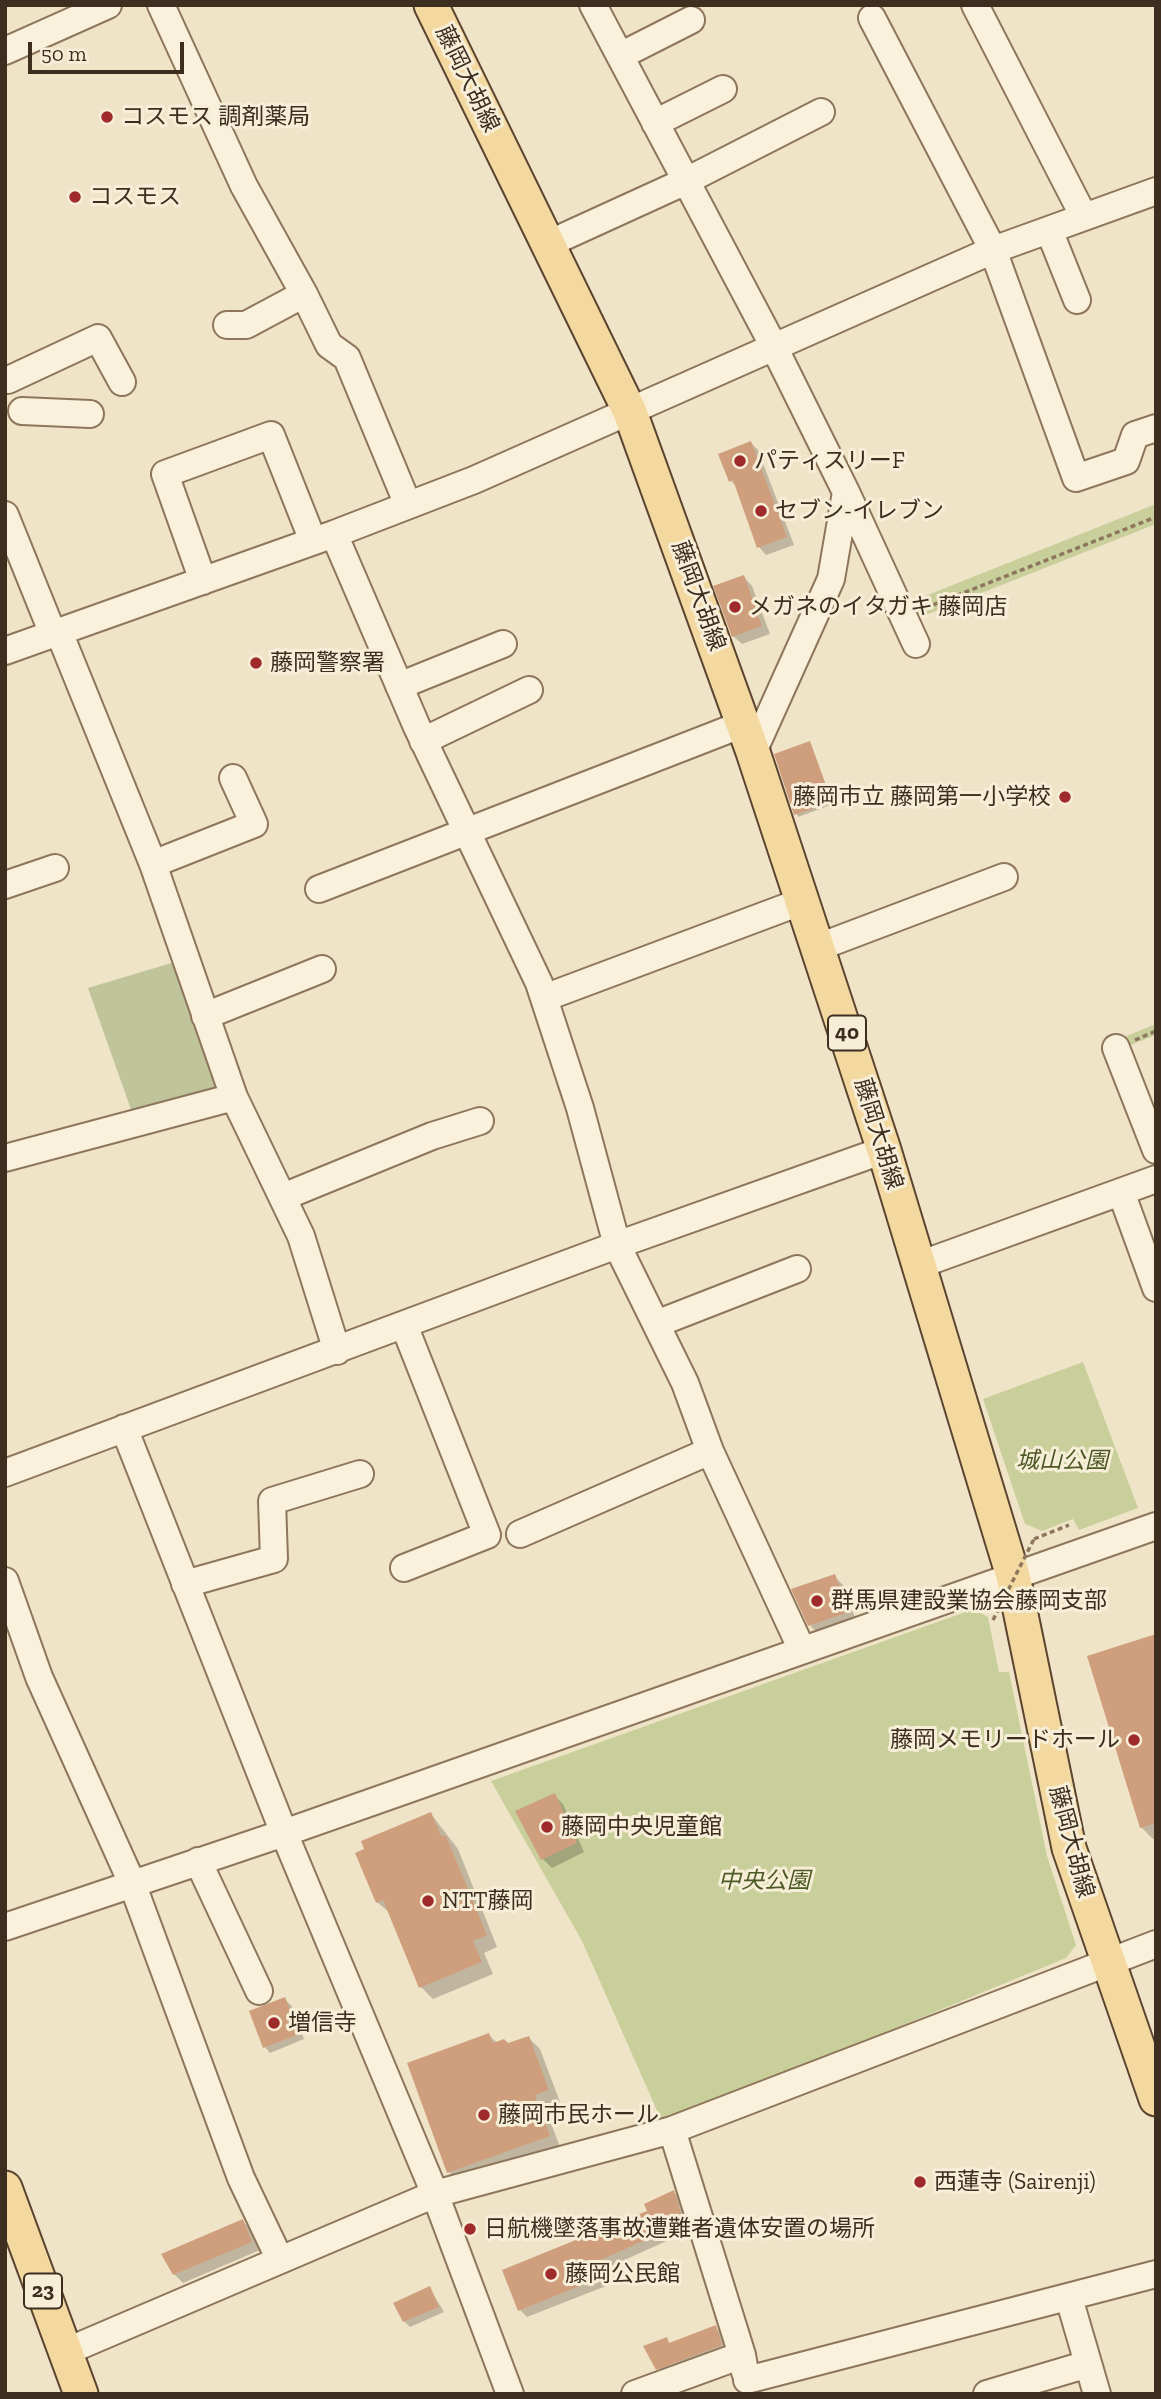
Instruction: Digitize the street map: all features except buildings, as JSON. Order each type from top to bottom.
[{"type":"main road","name":"藤岡大胡線","points":[[431,5],[630,412],[748,738],[884,1150],[1013,1576],[1069,1848],[1106,1962],[1156,2099]]},
{"type":"main road","name":"23","points":[[5,2188],[81,2394]]},
{"type":"street","points":[[5,51],[108,5]]},
{"type":"street","points":[[161,5],[244,187],[329,345],[347,358],[408,505]]},
{"type":"street","points":[[593,5],[773,345],[846,492],[916,644]]},
{"type":"street","points":[[975,5],[1083,215]]},
{"type":"street","points":[[872,18],[992,250],[1076,478],[1126,461],[1135,435],[1156,428]]},
{"type":"street","points":[[620,57],[691,20]]},
{"type":"street","points":[[655,123],[723,89]]},
{"type":"street","points":[[548,244],[686,181],[821,111]]},
{"type":"street","points":[[5,651],[408,505],[630,412],[773,345],[992,250],[1083,215],[1156,191]]},
{"type":"street","points":[[1049,230],[1077,300]]},
{"type":"street","points":[[227,325],[246,325],[304,295]]},
{"type":"street","points":[[90,414],[14,414],[7,377],[99,338],[122,382]]},
{"type":"street","points":[[202,580],[165,474],[271,435],[399,686],[544,998],[580,1108],[617,1245],[685,1383],[710,1451],[802,1650]]},
{"type":"street","points":[[319,889],[467,830],[748,738],[831,579],[846,492]]},
{"type":"street","points":[[5,515],[153,864],[234,1097],[301,1236],[337,1351]]},
{"type":"street","points":[[399,686],[503,644]]},
{"type":"street","points":[[423,741],[529,690]]},
{"type":"street","points":[[153,864],[254,824],[233,778]]},
{"type":"street","points":[[5,885],[55,868]]},
{"type":"street","points":[[819,947],[1004,877]]},
{"type":"street","points":[[544,998],[803,901]]},
{"type":"street","points":[[205,1016],[322,970]]},
{"type":"street","points":[[1116,1048],[1156,1150]]},
{"type":"street","points":[[6,1156],[234,1097]]},
{"type":"street","points":[[283,1197],[432,1136],[480,1121]]},
{"type":"street","points":[[5,1473],[617,1245],[884,1150]]},
{"type":"street","points":[[919,1265],[1156,1179]]},
{"type":"street","points":[[1121,1192],[1156,1288]]},
{"type":"street","points":[[656,1324],[797,1269]]},
{"type":"street","points":[[404,1325],[487,1535],[404,1568]]},
{"type":"street","points":[[124,1428],[284,1833],[435,2194],[510,2394]]},
{"type":"street","points":[[520,1534],[710,1451]]},
{"type":"street","points":[[185,1584],[274,1559],[272,1501],[360,1474]]},
{"type":"street","points":[[5,1927],[284,1833],[1156,1526]]},
{"type":"street","points":[[5,1581],[39,1677],[132,1883],[241,2178],[280,2260]]},
{"type":"street","points":[[198,1861],[259,1991]]},
{"type":"street","points":[[65,2352],[435,2194],[672,2130],[1156,1944]]},
{"type":"street","points":[[672,2130],[742,2354],[749,2387],[1156,2274]]},
{"type":"street","points":[[1069,2298],[1097,2394]]},
{"type":"street","points":[[635,2394],[742,2354]]},
{"type":"street","points":[[987,2394],[1088,2364]]},
{"type":"path","points":[[903,616],[1156,517]]},
{"type":"path","points":[[993,1620],[1034,1539],[1069,1525]]},
{"type":"green space","points":[[1156,504],[1156,524],[913,620],[905,604]]},
{"type":"green space","points":[[178,961],[227,1092],[134,1118],[88,988]]},
{"type":"green space","points":[[1156,1024],[1156,1035],[1121,1049],[1117,1040]]},
{"type":"green space","name":"城山公園","points":[[1083,1362],[1138,1508],[1079,1530],[1073,1519],[1042,1531],[1025,1524],[983,1399]]},
{"type":"green space","name":"中央公園","points":[[974,1609],[988,1617],[999,1672],[1009,1672],[1047,1856],[1076,1945],[1066,1958],[663,2124],[582,1941],[491,1781]]},
{"type":"place","name":"コスモス 調剤薬局","points":[[107,117]]},
{"type":"place","name":"コスモス","points":[[75,197]]},
{"type":"place","name":"パティスリーF","points":[[740,461]]},
{"type":"place","name":"セブン-イレブン","points":[[761,511]]},
{"type":"place","name":"メガネのイタガキ 藤岡店","points":[[735,607]]},
{"type":"place","name":"藤岡警察署","points":[[256,663]]},
{"type":"place","name":"藤岡市立 藤岡第一小学校","points":[[1065,797]]},
{"type":"place","name":"群馬県建設業協会藤岡支部","points":[[817,1601]]},
{"type":"place","name":"藤岡メモリードホール","points":[[1134,1740]]},
{"type":"place","name":"藤岡中央児童館","points":[[547,1827]]},
{"type":"place","name":"NTT藤岡","points":[[428,1901]]},
{"type":"place","name":"増信寺","points":[[274,2023]]},
{"type":"place","name":"藤岡市民ホール","points":[[484,2115]]},
{"type":"place","name":"西蓮寺 (Sairenji)","points":[[920,2182]]},
{"type":"place","name":"日航機墜落事故遭難者遺体安置の場所","points":[[470,2229]]},
{"type":"place","name":"藤岡公民館","points":[[551,2274]]}]
